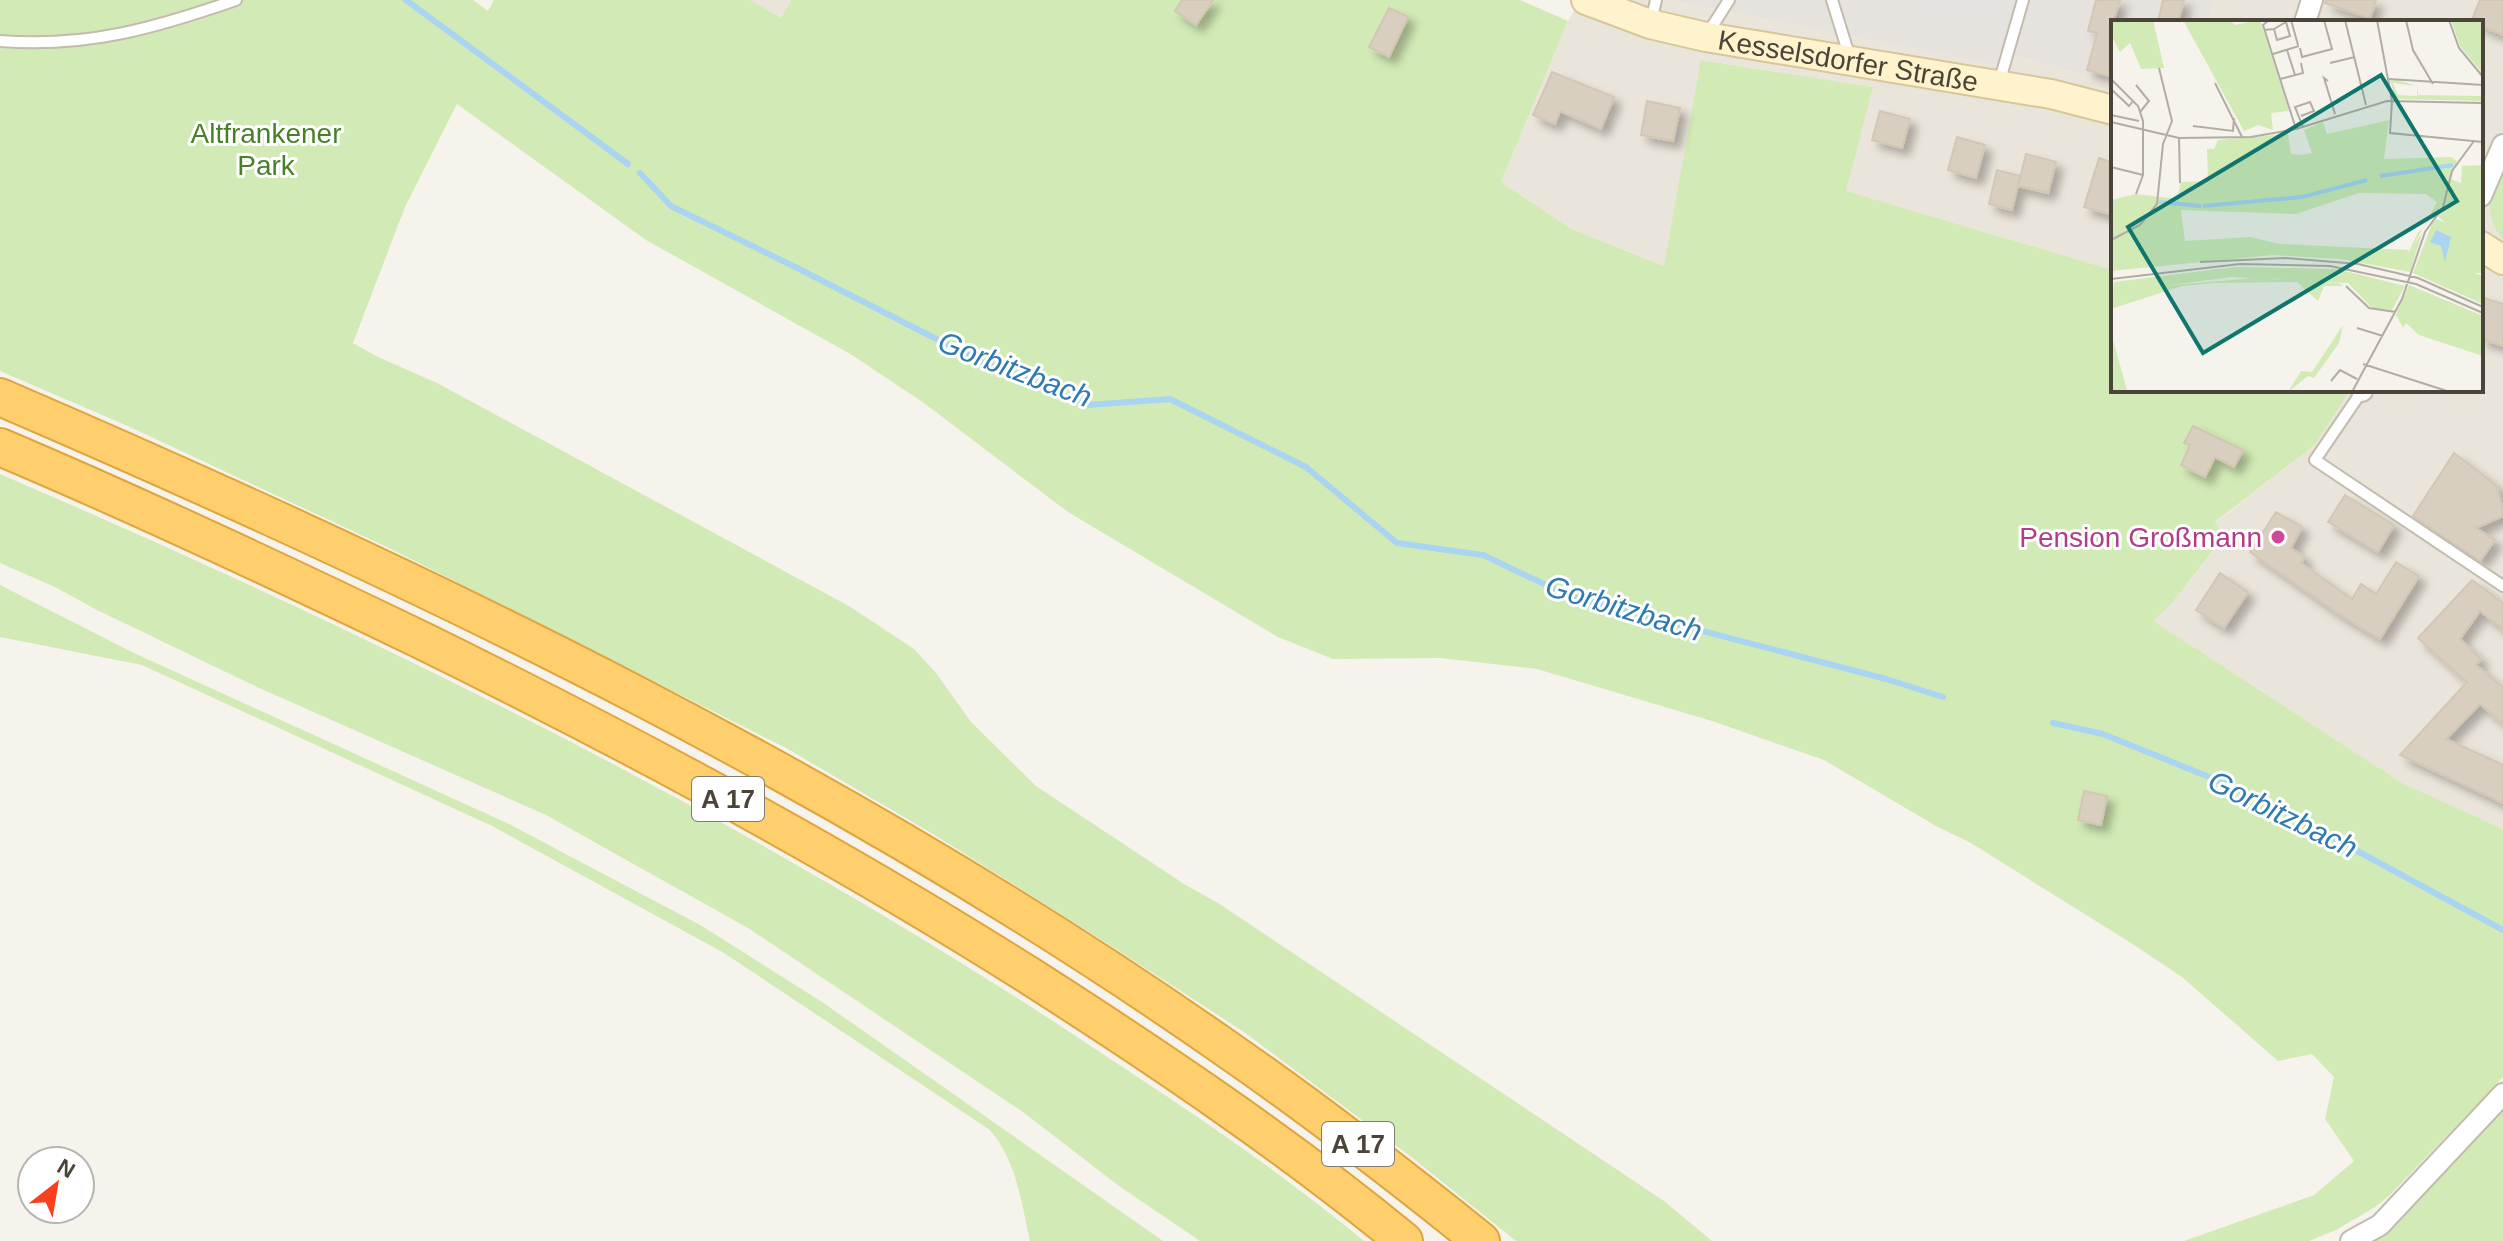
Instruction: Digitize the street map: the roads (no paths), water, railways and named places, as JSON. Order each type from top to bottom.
[{"type":"highway","name":"A 17","points":[[0,397],[124,450],[412,583],[667,711],[819,793],[1010,906],[1220,1044],[1330,1122],[1481,1241]]},
{"type":"highway","name":"A 17","points":[[0,447],[104,491],[363,612],[528,693],[793,835],[902,897],[1093,1017],[1299,1159],[1404,1241]]},
{"type":"main road","name":"Kesselsdorfer Straße","points":[[1586,0],[1653,12],[1706,37],[2051,94],[2111,109]]},
{"type":"main road","points":[[2483,247],[2503,260]]},
{"type":"street","points":[[2306,20],[2312,0]]},
{"type":"street","points":[[2483,191],[2503,145]]},
{"type":"street","points":[[2351,1241],[2380,1225],[2503,1094]]},
{"type":"lane","points":[[0,41],[25,43],[98,39],[170,23],[236,0]]},
{"type":"lane","points":[[1706,37],[1729,0]]},
{"type":"lane","points":[[1832,0],[1851,60]]},
{"type":"lane","points":[[1998,85],[2023,0]]},
{"type":"lane","points":[[2361,392],[2315,460],[2503,586]]},
{"type":"waterway","name":"Gorbitzbach","points":[[406,0],[628,164]]},
{"type":"waterway","name":"Gorbitzbach","points":[[640,173],[671,206],[972,357],[1088,405],[1170,399],[1306,467],[1397,543],[1483,555],[1569,596],[1886,679],[1943,697]]},
{"type":"waterway","name":"Gorbitzbach","points":[[2053,723],[2103,734],[2256,796],[2503,930]]},
{"type":"place","name":"Pension Großmann","points":[[2278,537]]},
{"type":"park label","name":"Altfrankener Park","points":[[266,149]]}]
